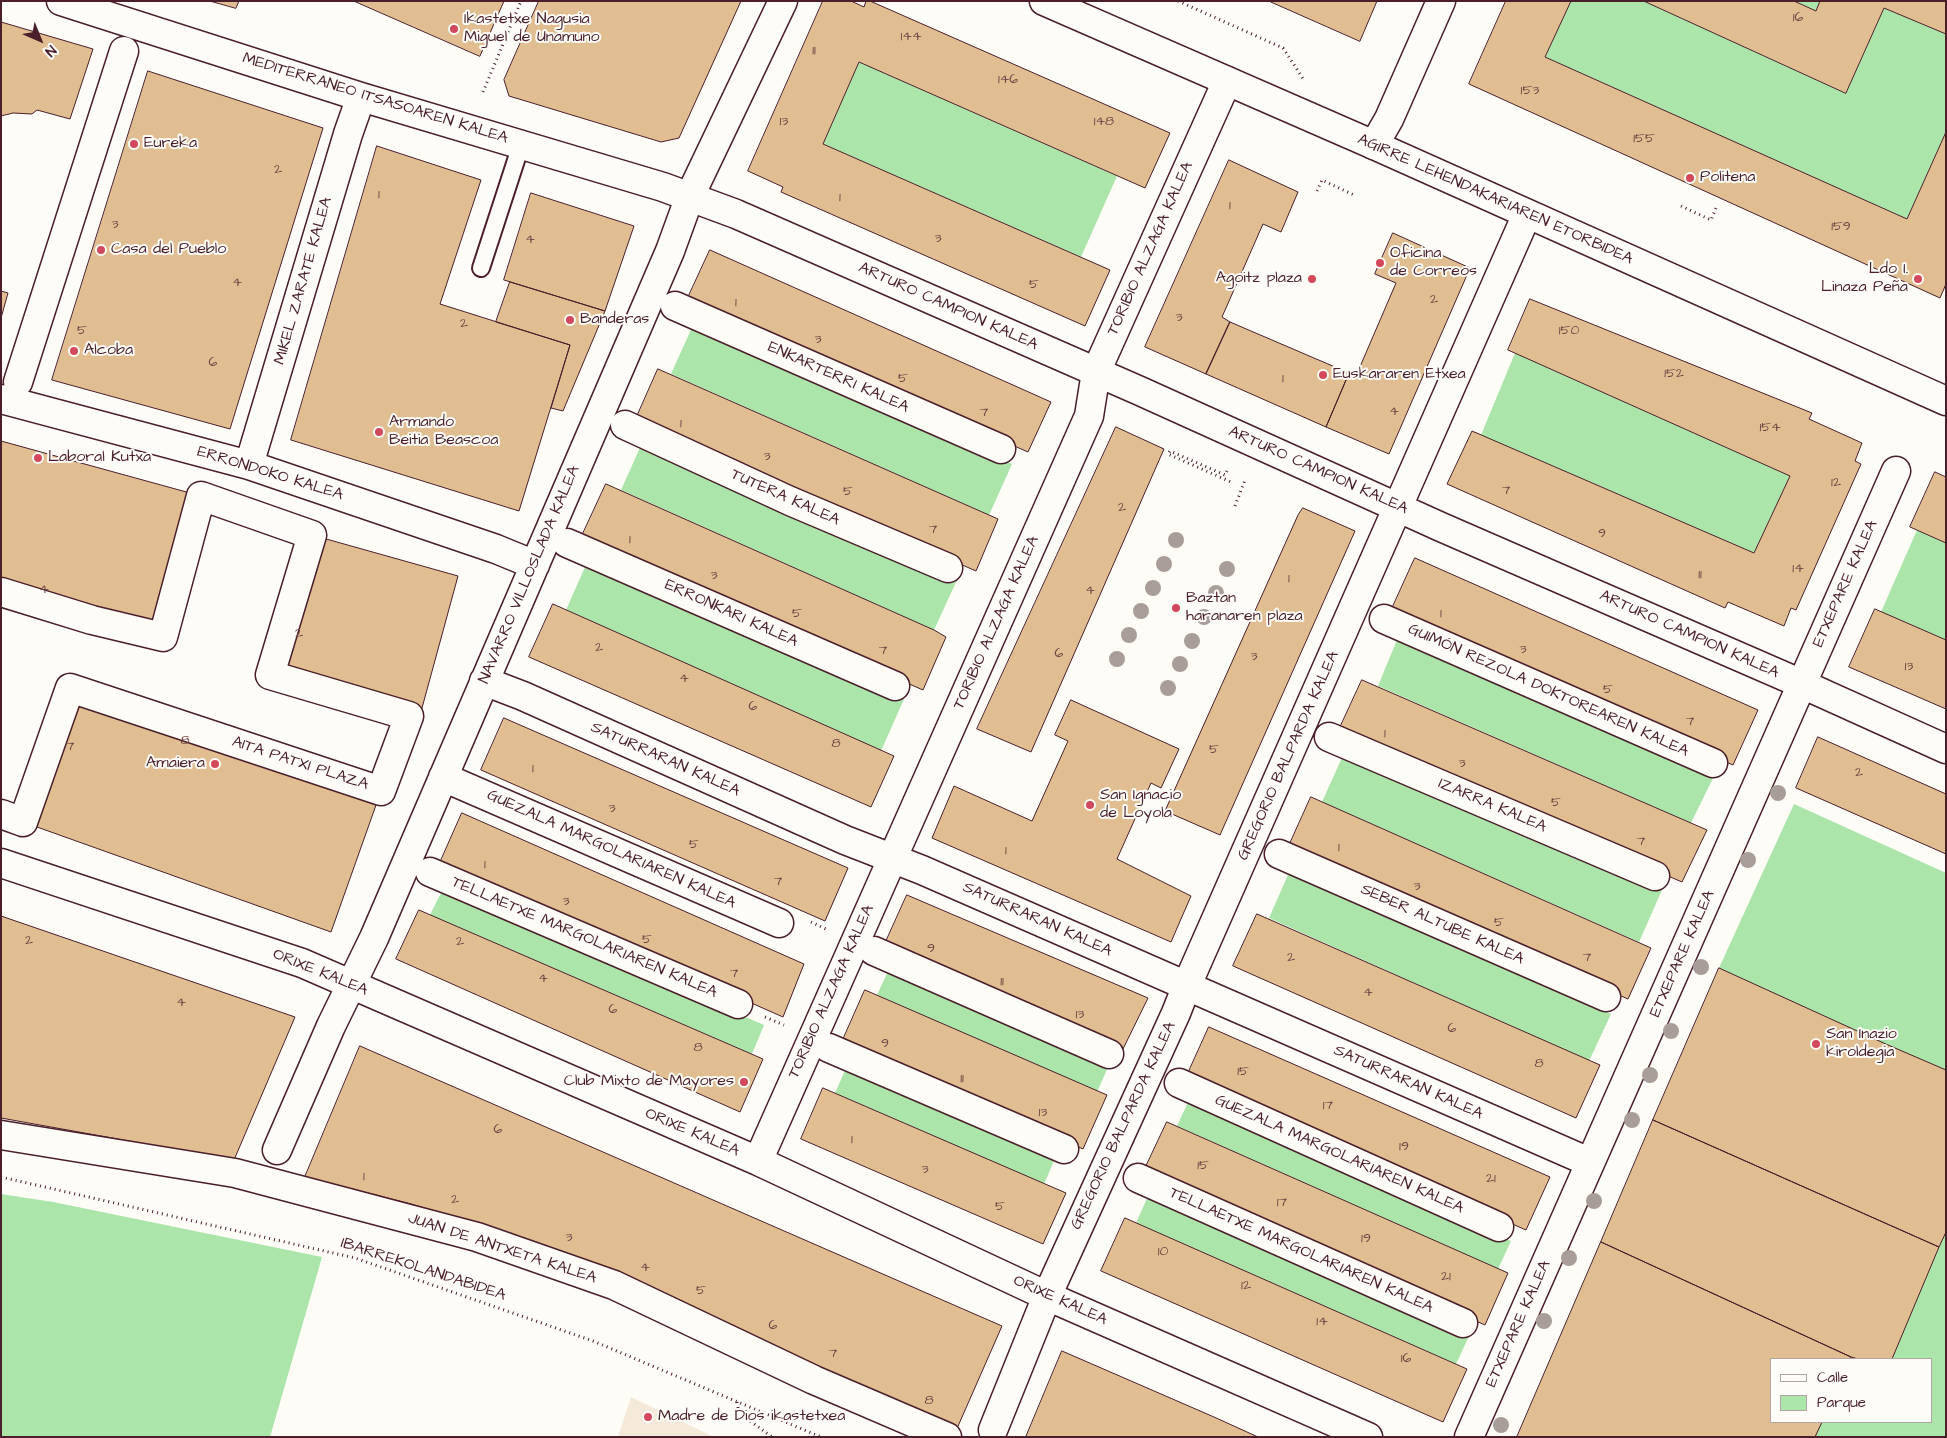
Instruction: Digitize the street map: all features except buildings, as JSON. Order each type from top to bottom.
[{"type":"street","name":"MEDITERRANEO ITSASOAREN KALEA","points":[[61,1],[361,97],[690,196]]},
{"type":"street","name":"NAVARRO VILLOSLADA KALEA","points":[[277,1150],[332,1026],[352,986],[443,777],[670,251],[690,196],[782,1]]},
{"type":"street","name":"AGIRRE LEHENDAKARIAREN ETORBIDEA","points":[[1044,1],[1374,145],[1946,401]]},
{"type":"street","points":[[1374,145],[1389,119],[1441,1]]},
{"type":"street","points":[[10,390],[124,50]]},
{"type":"street","name":"TORIBIO ALZAGA KALEA","points":[[758,1161],[1090,416],[1096,372],[1227,81]]},
{"type":"street","name":"MIKEL ZARATE KALEA","points":[[249,465],[348,134],[361,97]]},
{"type":"street","name":"ARTURO CAMPION KALEA","points":[[690,196],[736,214],[1096,372],[1398,506],[1441,527],[1802,684],[1946,749]]},
{"type":"street","name":"GREGORIO BALPARDA KALEA","points":[[993,1430],[1047,1296],[1176,1013],[1527,214]]},
{"type":"street","name":"ENKARTERRI KALEA","points":[[675,306],[1001,449]]},
{"type":"street","name":"ERRONDOKO KALEA","points":[[10,390],[249,465],[535,564]]},
{"type":"street","name":"TUTERA KALEA","points":[[624,425],[790,501],[948,568]]},
{"type":"street","name":"ETXEPARE KALEA","points":[[1469,1437],[1896,471]]},
{"type":"street","name":"AITA PATXI PLAZA","points":[[1,592],[92,620],[162,637],[202,496],[312,535],[270,675],[409,716],[381,791],[70,688],[22,822],[1,814]]},
{"type":"street","name":"ERRONKARI KALEA","points":[[568,543],[895,686]]},
{"type":"street","name":"GUIMÓN REZOLA DOKTOREAREN KALEA","points":[[1384,618],[1713,763]]},
{"type":"street","name":"SATURRARAN KALEA","points":[[484,681],[522,696],[845,840],[1187,985],[1589,1162]]},
{"type":"street","name":"IZARRA KALEA","points":[[1329,737],[1655,876]]},
{"type":"street","name":"GUEZALA MARGOLARIAREN KALEA","points":[[443,777],[779,923]]},
{"type":"street","name":"SEBER ALTUBE KALEA","points":[[1279,854],[1606,997]]},
{"type":"street","name":"ORIXE KALEA","points":[[1,863],[302,963],[758,1161],[1047,1296],[1368,1437]]},
{"type":"street","name":"TELLAETXE MARGOLARIAREN KALEA","points":[[430,872],[738,1004]]},
{"type":"street","points":[[874,950],[1109,1054]]},
{"type":"street","points":[[829,1048],[1064,1149]]},
{"type":"street","name":"GUEZALA MARGOLARIAREN KALEA","points":[[1179,1083],[1499,1228]]},
{"type":"street","name":"JUAN DE ANTXETA KALEA","points":[[1,1135],[235,1173],[477,1237],[614,1285],[814,1380],[948,1437]]},
{"type":"street","name":"TELLAETXE MARGOLARIAREN KALEA","points":[[1138,1178],[1463,1323]]},
{"type":"lane","points":[[481,268],[521,145]]},
{"type":"path","points":[[483,92],[521,1]]},
{"type":"path","points":[[1317,191],[1322,180],[1356,196]]},
{"type":"path","points":[[1681,206],[1712,220],[1716,208]]},
{"type":"path","points":[[1227,472],[1225,475],[1170,451],[1168,454],[1231,482],[1230,484]]},
{"type":"path","points":[[1235,506],[1245,480]]},
{"type":"path","points":[[806,920],[828,930]]},
{"type":"path","name":"IBARREKOLANDABIDEA","points":[[1,1177],[355,1258],[593,1341],[821,1437]]},
{"type":"path","points":[[737,1402],[739,1412],[772,1437]]},
{"type":"shaded area","name":"Madre de Dios ikastetxea","points":[[631,1397],[714,1437],[618,1437]]},
{"type":"green space","points":[[1571,1],[1644,1],[1846,93],[1884,8],[1946,34],[1946,132],[1907,219],[1545,57]]},
{"type":"green space","points":[[1794,1],[1820,1],[1816,11]]},
{"type":"green space","points":[[859,62],[1117,176],[1081,257],[823,144]]},
{"type":"green space","points":[[694,323],[1012,464],[989,515],[671,374]]},
{"type":"green space","points":[[1515,353],[1790,476],[1754,553],[1481,435]]},
{"type":"green space","points":[[643,441],[957,580],[934,630],[621,490]]},
{"type":"green space","points":[[1917,530],[1946,543],[1946,640],[1881,612]]},
{"type":"green space","points":[[589,558],[904,699],[881,751],[566,610]]},
{"type":"green space","points":[[1399,635],[1715,774],[1691,823],[1378,686]]},
{"type":"green space","points":[[1345,751],[1662,890],[1639,942],[1322,802]]},
{"type":"green space","name":"San Inazio kiroldegia","points":[[1794,804],[1946,873],[1946,1437],[1517,1437],[1719,968]]},
{"type":"green space","points":[[1291,868],[1611,1014],[1589,1061],[1269,918]]},
{"type":"green space","points":[[444,887],[764,1025],[752,1054],[430,915]]},
{"type":"green space","points":[[890,967],[1109,1065],[1097,1092],[877,995]]},
{"type":"green space","points":[[848,1064],[1057,1154],[1044,1184],[835,1093]]},
{"type":"green space","points":[[1190,1098],[1511,1241],[1498,1269],[1177,1126]]},
{"type":"green space","points":[[1,1194],[53,1202],[322,1257],[270,1437],[1,1437]]},
{"type":"green space","points":[[1149,1194],[1470,1334],[1456,1364],[1136,1223]]},
{"type":"place","name":"Ikastetxe Nagusia Miguel de Unamuno","points":[[454,29]]},
{"type":"place","name":"Eureka","points":[[134,144]]},
{"type":"place","name":"Politena","points":[[1690,178]]},
{"type":"place","name":"Casa del Pueblo","points":[[101,250]]},
{"type":"place","name":"Oficina de Correos","points":[[1380,263]]},
{"type":"place","name":"Agoitz plaza","points":[[1312,279]]},
{"type":"place","name":"Ldo I. Linaza Peña","points":[[1918,279]]},
{"type":"place","name":"Banderas","points":[[570,320]]},
{"type":"place","name":"Alcoba","points":[[74,351]]},
{"type":"place","name":"Euskararen Etxea","points":[[1323,375]]},
{"type":"place","name":"Armando Beitia Beascoa","points":[[379,432]]},
{"type":"place","name":"Laboral Kutxa","points":[[38,458]]},
{"type":"place","name":"Baztan haranaren plaza","points":[[1176,608]]},
{"type":"place","name":"Amaiera","points":[[215,764]]},
{"type":"place","name":"San Ignacio de Loyola","points":[[1090,805]]},
{"type":"place","name":"San Inazio kiroldegia","points":[[1816,1044]]},
{"type":"place","name":"Club Mixto de Mayores","points":[[744,1082]]},
{"type":"place","name":"Madre de Dios ikastetxea","points":[[648,1417]]}]
